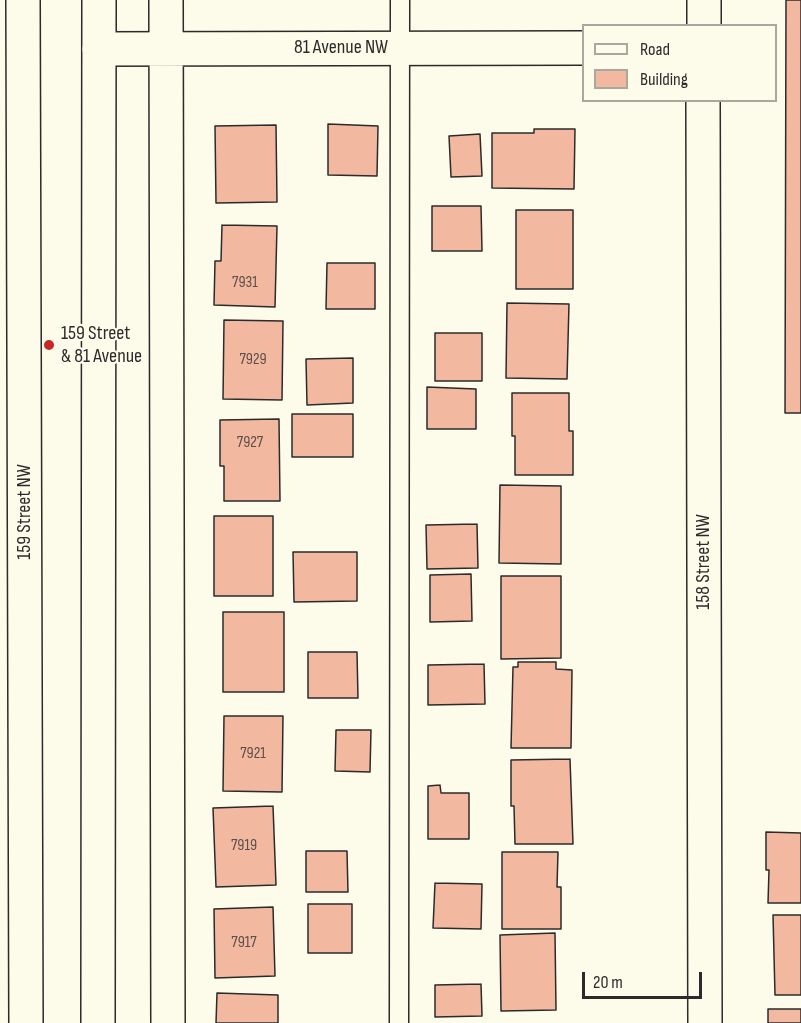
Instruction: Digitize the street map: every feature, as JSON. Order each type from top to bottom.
[{"type":"street","name":"159 Street NW","points":[[23,0],[26,1023]]},
{"type":"street","points":[[98,1023],[99,0]]},
{"type":"street","points":[[166,0],[168,1023]]},
{"type":"street","points":[[704,0],[704,24]]},
{"type":"street","name":"81 Avenue NW","points":[[99,49],[582,48]]},
{"type":"street","name":"158 Street NW","points":[[703,102],[705,1023]]},
{"type":"lane","points":[[399,1023],[400,0]]},
{"type":"building","points":[[786,0],[801,0],[801,413],[785,413]]},
{"type":"building","points":[[328,124],[378,126],[377,176],[328,175]]},
{"type":"building","points":[[276,125],[277,202],[216,203],[215,126]]},
{"type":"building","points":[[534,129],[575,129],[574,189],[492,188],[492,133],[534,133]]},
{"type":"building","points":[[480,134],[482,176],[451,177],[449,136]]},
{"type":"building","points":[[432,206],[481,206],[482,251],[432,251]]},
{"type":"building","points":[[516,210],[573,210],[573,289],[516,289]]},
{"type":"building","points":[[222,225],[277,226],[275,307],[214,305],[215,261],[221,261]]},
{"type":"building","points":[[327,263],[375,263],[375,309],[326,309]]},
{"type":"building","points":[[507,303],[569,304],[567,379],[506,378]]},
{"type":"building","points":[[224,320],[283,321],[282,400],[223,399]]},
{"type":"building","points":[[435,333],[482,333],[482,381],[435,381]]},
{"type":"building","points":[[353,358],[353,403],[307,405],[306,359]]},
{"type":"building","points":[[427,387],[476,389],[476,429],[427,429]]},
{"type":"building","points":[[512,393],[569,393],[569,431],[573,431],[573,475],[515,475]]},
{"type":"building","points":[[292,414],[353,414],[353,457],[292,457]]},
{"type":"building","points":[[279,419],[280,501],[224,501],[224,466],[220,466],[220,420]]},
{"type":"building","points":[[500,485],[561,486],[561,564],[499,563]]},
{"type":"building","points":[[214,516],[273,516],[273,596],[214,596]]},
{"type":"building","points":[[477,524],[478,568],[427,569],[426,525]]},
{"type":"building","points":[[293,552],[357,552],[357,601],[294,602]]},
{"type":"building","points":[[471,574],[472,621],[430,622],[430,575]]},
{"type":"building","points":[[501,576],[561,576],[561,658],[501,659]]},
{"type":"building","points":[[223,612],[284,612],[284,692],[223,692]]},
{"type":"building","points":[[308,652],[357,652],[358,698],[308,698]]},
{"type":"building","points":[[518,662],[556,662],[556,669],[572,670],[571,748],[511,748],[513,667],[518,667]]},
{"type":"building","points":[[484,664],[485,704],[428,705],[428,665]]},
{"type":"building","points":[[224,716],[283,716],[282,792],[223,791]]},
{"type":"building","points":[[336,730],[371,730],[370,772],[335,771]]},
{"type":"building","points":[[570,759],[573,844],[515,844],[514,806],[511,806],[511,760]]},
{"type":"building","points":[[440,785],[441,793],[469,793],[469,839],[428,839],[428,786]]},
{"type":"building","points":[[273,806],[276,885],[216,887],[213,808]]},
{"type":"building","points":[[766,832],[801,833],[801,903],[768,903],[769,870],[766,870]]},
{"type":"building","points":[[306,851],[347,851],[348,892],[306,892]]},
{"type":"building","points":[[502,852],[558,852],[557,887],[561,887],[561,929],[502,929]]},
{"type":"building","points":[[435,883],[482,884],[481,929],[433,928]]},
{"type":"building","points":[[308,904],[352,904],[352,953],[308,953]]},
{"type":"building","points":[[273,907],[275,976],[215,978],[214,909]]},
{"type":"building","points":[[773,915],[801,915],[801,995],[775,995]]},
{"type":"building","points":[[555,933],[556,1010],[501,1011],[500,935]]},
{"type":"building","points":[[481,984],[482,1016],[435,1017],[435,985]]},
{"type":"building","points":[[217,993],[278,995],[278,1023],[216,1023]]},
{"type":"building","points":[[768,1009],[801,1009],[801,1023],[768,1023]]},
{"type":"place","name":"159 Street & 81 Avenue","points":[[49,345]]}]
